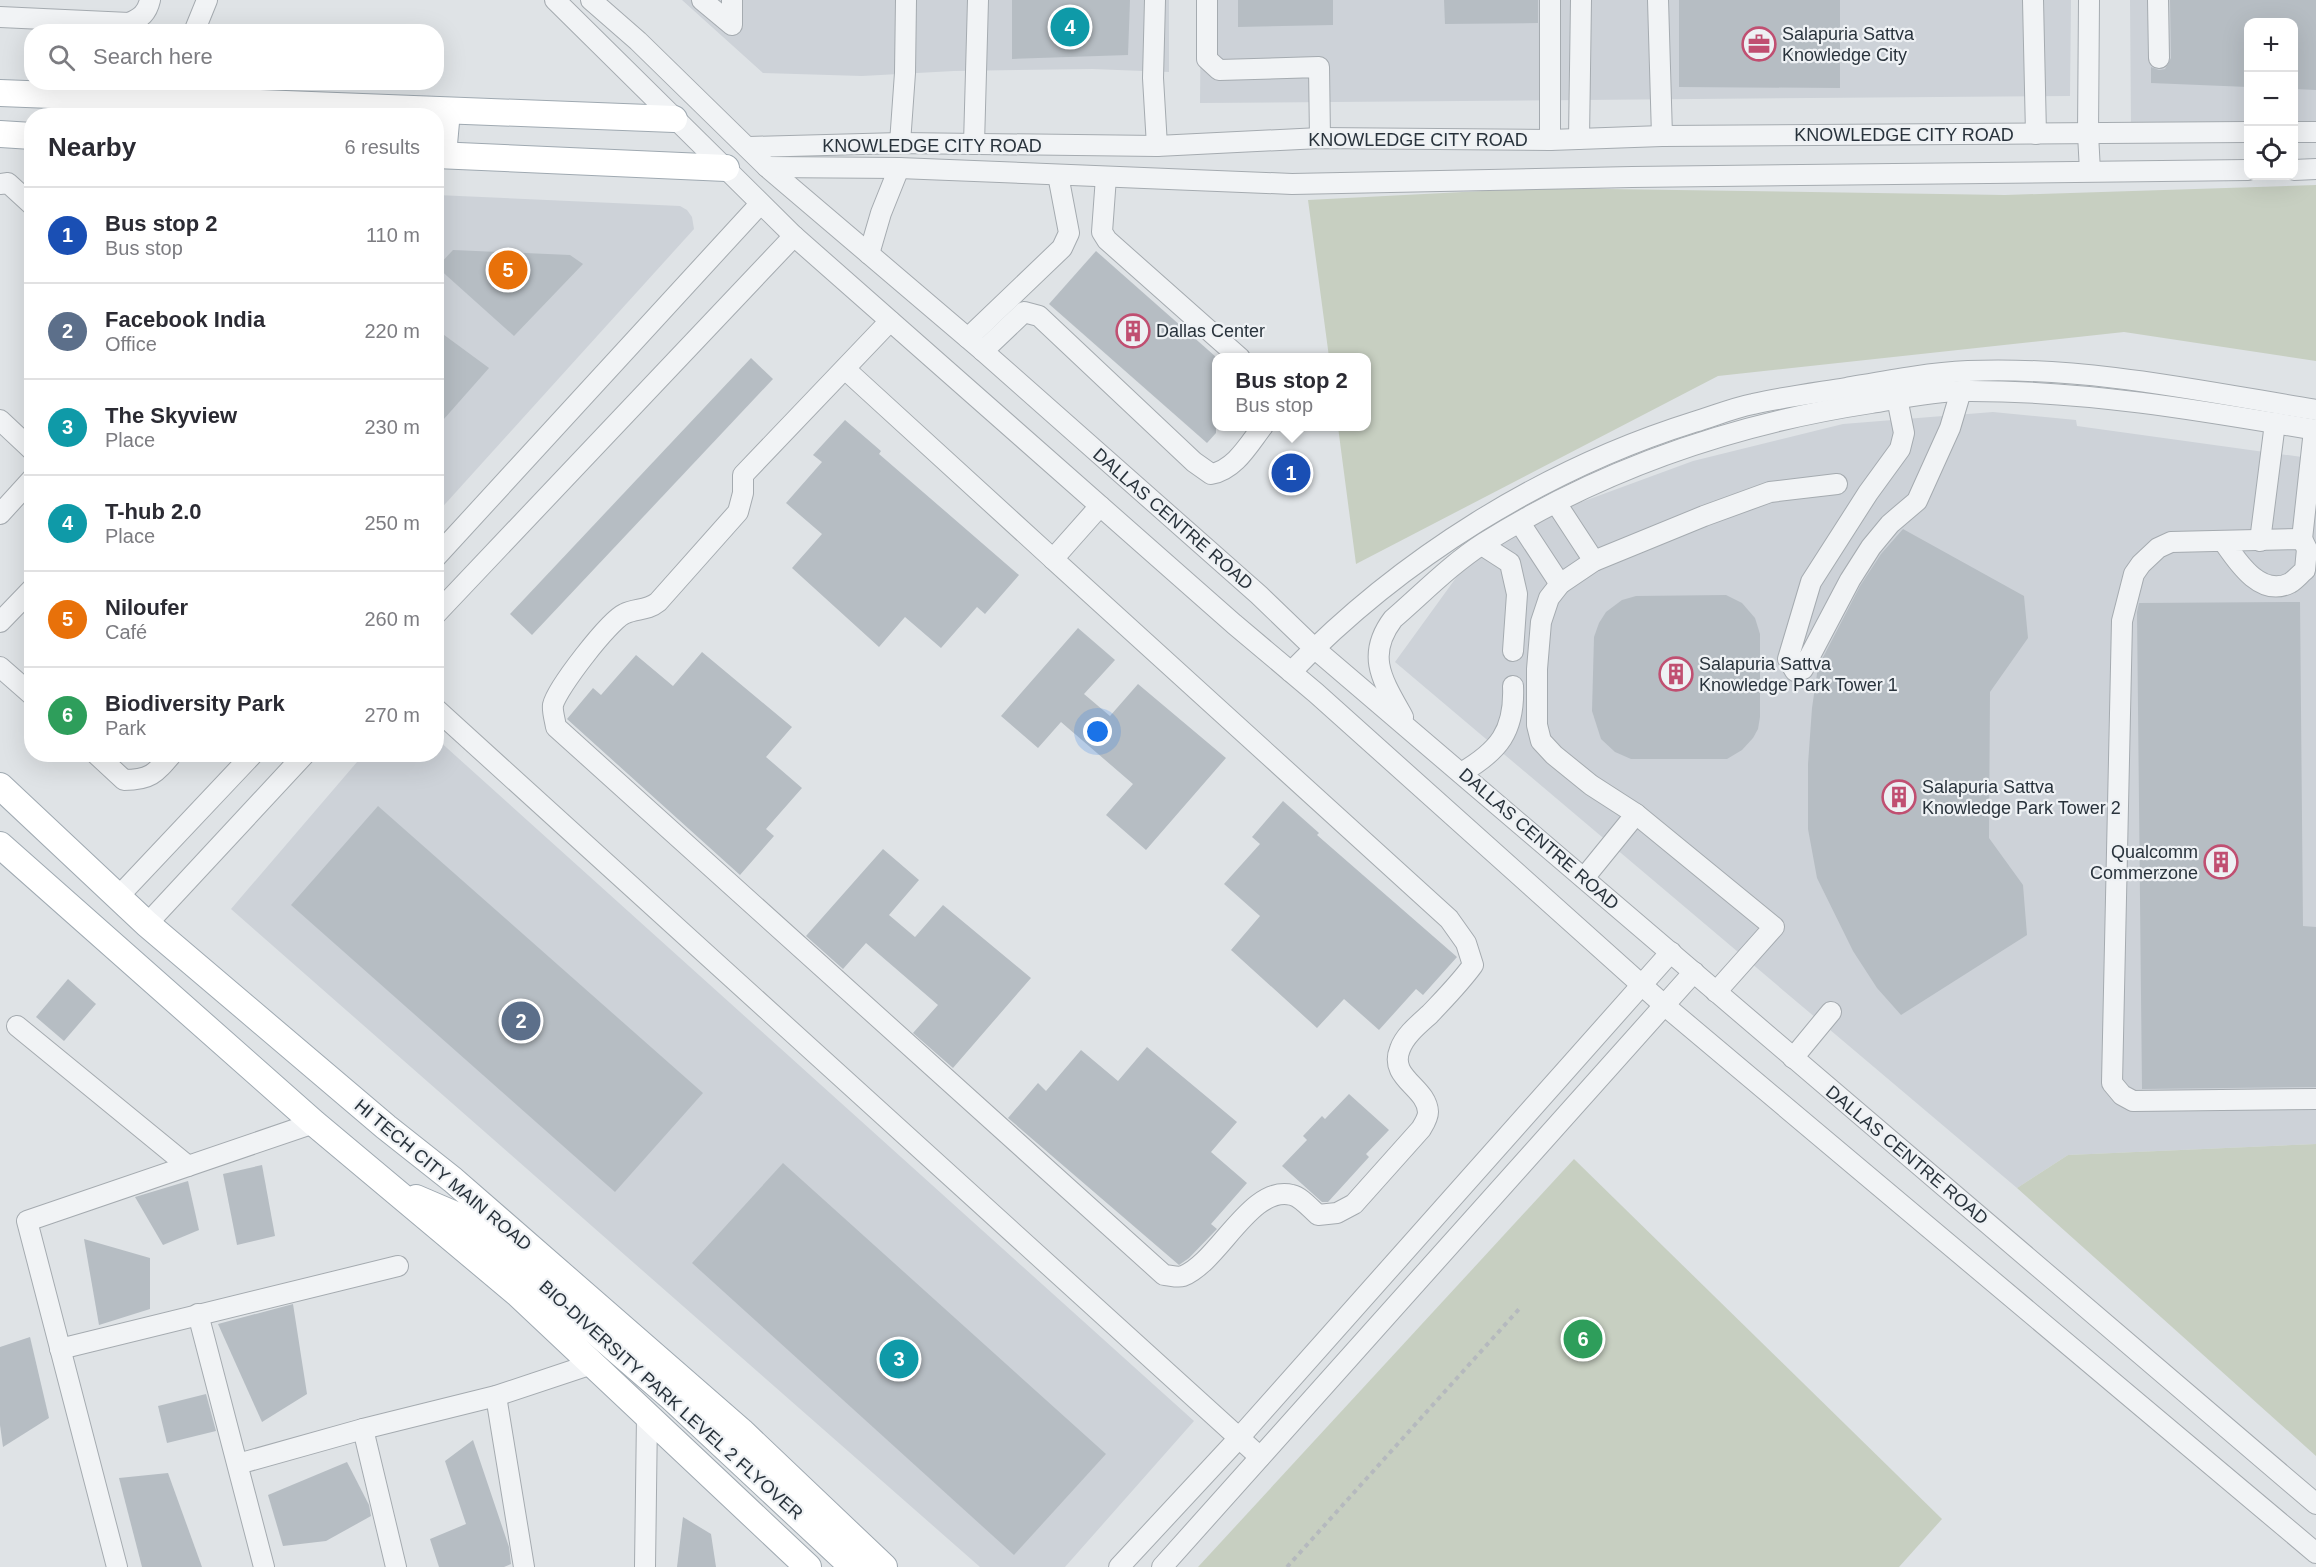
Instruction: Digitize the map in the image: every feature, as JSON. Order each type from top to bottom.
[{"type":"main road","points":[[0,93],[180,92],[405,108]]},
{"type":"main road","points":[[444,111],[674,118]]},
{"type":"main road","points":[[444,130],[447,111]]},
{"type":"main road","points":[[0,134],[24,136]]},
{"type":"main road","points":[[444,155],[726,168]]},
{"type":"main road","name":"HI TECH CITY MAIN ROAD","points":[[0,786],[147,924],[386,1127],[453,1180],[732,1424],[884,1567]]},
{"type":"main road","points":[[0,844],[314,1123],[518,1294],[808,1567]]},
{"type":"main road","name":"BIO-DIVERSITY PARK LEVEL 2 FLYOVER","points":[[390,1187],[465,1219],[672,1398],[853,1567]]},
{"type":"street","points":[[0,17],[129,23],[140,19],[146,13],[150,0]]},
{"type":"street","points":[[197,24],[207,0]]},
{"type":"street","name":"DALLAS CENTRE ROAD","points":[[555,0],[794,236],[1291,672],[1664,1005],[2316,1553]]},
{"type":"street","name":"DALLAS CENTRE ROAD","points":[[591,0],[638,41],[767,167],[975,345],[1250,587],[1314,648],[2316,1504]]},
{"type":"street","points":[[702,0],[732,25],[732,0]]},
{"type":"street","points":[[900,143],[905,73],[906,0]]},
{"type":"street","points":[[974,144],[978,0]]},
{"type":"street","points":[[1155,0],[1153,78],[1157,146]]},
{"type":"street","points":[[1207,0],[1207,59],[1219,70],[1319,67],[1320,138]]},
{"type":"street","points":[[1550,0],[1550,140]]},
{"type":"street","points":[[1578,139],[1581,0]]},
{"type":"street","points":[[1658,0],[1662,136]]},
{"type":"street","points":[[2033,0],[2036,134]]},
{"type":"street","points":[[2089,0],[2090,171]]},
{"type":"street","points":[[2158,0],[2159,58]]},
{"type":"street","name":"KNOWLEDGE CITY ROAD","points":[[749,147],[900,143],[1157,146],[1320,138],[1550,140],[1662,136],[2244,132]]},
{"type":"street","points":[[2298,132],[2316,132]]},
{"type":"street","name":"KNOWLEDGE CITY ROAD","points":[[767,167],[899,168],[1292,184],[1632,177],[2244,170]]},
{"type":"street","points":[[869,254],[880,213],[899,168]]},
{"type":"street","points":[[2298,170],[2316,170]]},
{"type":"street","points":[[975,345],[1062,248],[1069,233],[1058,174]]},
{"type":"street","points":[[1106,177],[1102,232],[1107,240],[1235,353]]},
{"type":"street","points":[[4,184],[24,185]]},
{"type":"street","points":[[4,184],[24,199]]},
{"type":"street","points":[[444,548],[760,204]]},
{"type":"street","points":[[444,606],[794,236]]},
{"type":"street","points":[[975,345],[1024,312],[1039,316],[1194,462],[1211,474],[1223,472],[1232,464],[1259,431]]},
{"type":"street","points":[[845,369],[1449,919],[1466,943],[1473,965],[1459,984],[1407,1037],[1399,1050],[1398,1069],[1425,1099],[1428,1114],[1421,1129],[1354,1204],[1337,1213],[1318,1215],[1295,1195],[1284,1193],[1265,1198],[1198,1267],[1180,1277],[1164,1275],[556,727],[553,706],[561,686],[577,665],[623,614],[650,609],[666,594],[738,512],[743,493],[743,475],[890,321]]},
{"type":"street","points":[[1291,672],[1314,648],[1363,605],[1482,519],[1565,473],[1647,437],[1751,404],[1923,376],[1968,371],[2078,373],[2316,410]]},
{"type":"street","points":[[1897,399],[1904,433],[1900,449],[1868,493],[1811,582],[1788,659],[1795,671],[1803,669],[1850,580],[1871,547],[1890,524],[1917,501],[1950,428],[1961,391]]},
{"type":"street","points":[[1408,726],[1392,697],[1377,661],[1378,645],[1393,619],[1482,544],[1595,483],[1654,458],[1723,435],[1814,411],[1961,391],[2087,396],[2156,404],[2315,430],[2305,570],[2289,583],[2273,586],[2258,582],[2238,564],[2223,541]]},
{"type":"street","points":[[0,420],[24,442]]},
{"type":"street","points":[[2260,541],[2275,423]]},
{"type":"street","points":[[1716,992],[1774,927],[1636,814],[1591,785],[1554,755],[1541,741],[1537,725],[1537,669],[1541,621],[1549,598],[1560,584],[1594,561],[1732,512],[1770,492],[1838,484]]},
{"type":"street","points":[[0,514],[24,488]]},
{"type":"street","points":[[1556,503],[1594,561]]},
{"type":"street","points":[[1053,560],[1100,506]]},
{"type":"street","points":[[1520,523],[1560,584]]},
{"type":"street","points":[[2308,546],[2260,541],[2171,542],[2158,548],[2140,564],[2134,574],[2122,621],[2112,1083],[2122,1095],[2133,1101],[2316,1099]]},
{"type":"street","points":[[1482,544],[1510,563],[1517,594],[1513,651]]},
{"type":"street","points":[[0,622],[24,597]]},
{"type":"street","points":[[0,667],[24,688]]},
{"type":"street","points":[[1461,773],[1485,759],[1496,747],[1508,726],[1514,708],[1514,686]]},
{"type":"street","points":[[444,716],[1260,1457]]},
{"type":"street","points":[[105,762],[124,780],[141,780],[155,774],[165,762]]},
{"type":"street","points":[[118,897],[245,762]]},
{"type":"street","points":[[147,924],[298,762]]},
{"type":"street","points":[[1584,878],[1636,814]]},
{"type":"street","points":[[1119,1567],[1238,1439],[1671,952]]},
{"type":"street","points":[[1162,1567],[1694,972]]},
{"type":"street","points":[[1793,1058],[1831,1012]]},
{"type":"street","points":[[17,1026],[188,1166]]},
{"type":"street","points":[[117,1567],[27,1221],[314,1123]]},
{"type":"street","points":[[60,1349],[398,1266]]},
{"type":"street","points":[[198,1314],[264,1567]]},
{"type":"street","points":[[238,1464],[363,1429],[496,1396],[592,1364]]},
{"type":"street","points":[[496,1396],[524,1567]]},
{"type":"street","points":[[645,1567],[647,1416]]},
{"type":"street","points":[[363,1429],[396,1567]]},
{"type":"path","points":[[1287,1567],[1520,1308]]},
{"type":"shaded area","points":[[682,0],[1169,0],[1169,72],[1092,69],[954,71],[862,76],[763,73]]},
{"type":"shaded area","name":"Salapuria Sattva Knowledge City","points":[[1201,0],[2071,0],[2070,96],[1200,103]]},
{"type":"shaded area","points":[[2130,0],[2316,0],[2316,124],[2298,124],[2298,18],[2244,18],[2244,125],[2131,128]]},
{"type":"shaded area","points":[[2316,185],[2316,361],[2124,332],[1718,376],[1356,564],[1339,431],[1371,431],[1371,353],[1328,353],[1308,200],[1539,188],[2005,195]]},
{"type":"shaded area","points":[[444,195],[680,206],[692,217],[694,229],[444,505]]},
{"type":"shaded area","points":[[1993,412],[2076,420],[2077,426],[2316,459],[2316,1144],[2068,1155],[2017,1188],[1395,662],[1466,564],[1557,511],[1693,461],[1843,424]]},
{"type":"shaded area","points":[[444,745],[1194,1421],[1065,1567],[980,1567],[231,909],[357,762],[444,762]]},
{"type":"shaded area","points":[[2316,1144],[2316,1456],[2017,1188],[2068,1155]]},
{"type":"shaded area","points":[[1574,1159],[1942,1519],[1899,1567],[1198,1567]]},
{"type":"building","points":[[1012,0],[1130,0],[1128,55],[1012,59]]},
{"type":"building","points":[[1238,0],[1333,0],[1333,25],[1238,27]]},
{"type":"building","points":[[1444,0],[1538,0],[1538,23],[1445,24]]},
{"type":"building","name":"Salapuria Sattva Knowledge City","points":[[1679,0],[1840,0],[1840,88],[1679,87]]},
{"type":"building","points":[[2170,0],[2316,0],[2316,90],[2298,89],[2298,18],[2244,18],[2244,87],[2151,83],[2151,67],[2159,70],[2165,69],[2171,58]]},
{"type":"building","points":[[453,250],[570,255],[583,264],[514,336],[444,273],[444,260]]},
{"type":"building","name":"Dallas Center","points":[[1096,251],[1212,353],[1212,431],[1216,433],[1207,443],[1049,304]]},
{"type":"building","points":[[444,335],[489,368],[444,419]]},
{"type":"building","points":[[751,358],[773,379],[532,635],[510,614]]},
{"type":"building","points":[[845,420],[881,451],[879,454],[1019,575],[985,614],[977,607],[941,648],[905,617],[879,647],[792,568],[822,534],[786,503],[822,462],[813,455]]},
{"type":"building","name":"Salapuria Sattva Knowledge Park Tower 2","points":[[1903,529],[2024,596],[2028,638],[1990,692],[1989,838],[2023,885],[2027,935],[1901,1015],[1877,988],[1853,951],[1817,878],[1808,829],[1808,764],[1818,667],[1860,586],[1881,554]]},
{"type":"building","name":"Salapuria Sattva Knowledge Park Tower 1","points":[[1726,595],[1742,603],[1755,618],[1760,634],[1760,717],[1758,729],[1753,738],[1742,750],[1727,759],[1631,759],[1615,752],[1601,739],[1592,711],[1594,637],[1606,612],[1622,600],[1636,596]]},
{"type":"building","name":"Qualcomm Commerzone","points":[[2300,602],[2303,926],[2316,927],[2316,1087],[2142,1089],[2137,612],[2139,603]]},
{"type":"building","points":[[1078,628],[1115,660],[1084,694],[1110,716],[1138,684],[1226,758],[1146,850],[1106,815],[1133,784],[1061,722],[1038,748],[1001,716]]},
{"type":"building","points":[[702,652],[792,727],[766,757],[802,788],[766,829],[774,836],[740,875],[567,719],[593,688],[601,695],[636,655],[673,686]]},
{"type":"building","points":[[1283,801],[1319,833],[1317,835],[1457,957],[1423,995],[1416,989],[1379,1030],[1344,999],[1317,1028],[1231,950],[1260,916],[1224,884],[1260,844],[1252,837]]},
{"type":"building","points":[[378,806],[703,1093],[615,1192],[291,905]]},
{"type":"building","points":[[883,849],[919,880],[889,915],[915,937],[943,905],[1031,978],[953,1068],[913,1033],[938,1005],[866,943],[843,969],[806,936]]},
{"type":"building","points":[[68,979],[96,1004],[64,1041],[36,1017]]},
{"type":"building","points":[[1147,1047],[1237,1122],[1211,1152],[1247,1183],[1211,1224],[1217,1229],[1179,1265],[1008,1118],[1038,1083],[1046,1091],[1081,1050],[1118,1081]]},
{"type":"building","points":[[1349,1094],[1389,1130],[1366,1154],[1369,1157],[1328,1202],[1322,1202],[1282,1166],[1307,1140],[1303,1136],[1322,1116],[1325,1119]]},
{"type":"building","points":[[783,1163],[1106,1454],[1014,1555],[692,1263]]},
{"type":"building","points":[[262,1165],[275,1236],[237,1245],[223,1174]]},
{"type":"building","points":[[188,1181],[199,1230],[163,1245],[135,1197]]},
{"type":"building","points":[[84,1239],[150,1258],[150,1309],[99,1325]]},
{"type":"building","points":[[293,1304],[307,1394],[262,1422],[218,1324]]},
{"type":"building","points":[[30,1337],[49,1418],[3,1447],[0,1425],[0,1347]]},
{"type":"building","points":[[206,1394],[216,1431],[167,1443],[158,1406]]},
{"type":"building","points":[[473,1440],[509,1547],[511,1564],[504,1567],[439,1567],[430,1539],[466,1524],[445,1461]]},
{"type":"building","points":[[347,1462],[369,1505],[371,1516],[326,1541],[283,1546],[268,1495]]},
{"type":"building","points":[[168,1473],[202,1567],[142,1567],[119,1478]]},
{"type":"building","points":[[683,1517],[711,1534],[716,1567],[677,1567]]},
{"type":"place","name":"T-hub 2.0","points":[[1070,27]]},
{"type":"place","name":"Salapuria Sattva Knowledge City","points":[[1759,44]]},
{"type":"place","name":"Niloufer","points":[[508,270]]},
{"type":"place","name":"Dallas Center","points":[[1133,331]]},
{"type":"place","name":"Bus stop 2","points":[[1291,473]]},
{"type":"place","name":"Salapuria Sattva Knowledge Park Tower 1","points":[[1676,674]]},
{"type":"place","name":"Salapuria Sattva Knowledge Park Tower 2","points":[[1899,797]]},
{"type":"place","name":"Qualcomm Commerzone","points":[[2221,862]]},
{"type":"place","name":"Facebook India","points":[[521,1021]]},
{"type":"place","name":"Biodiversity Park","points":[[1583,1339]]},
{"type":"place","name":"The Skyview","points":[[899,1359]]}]
